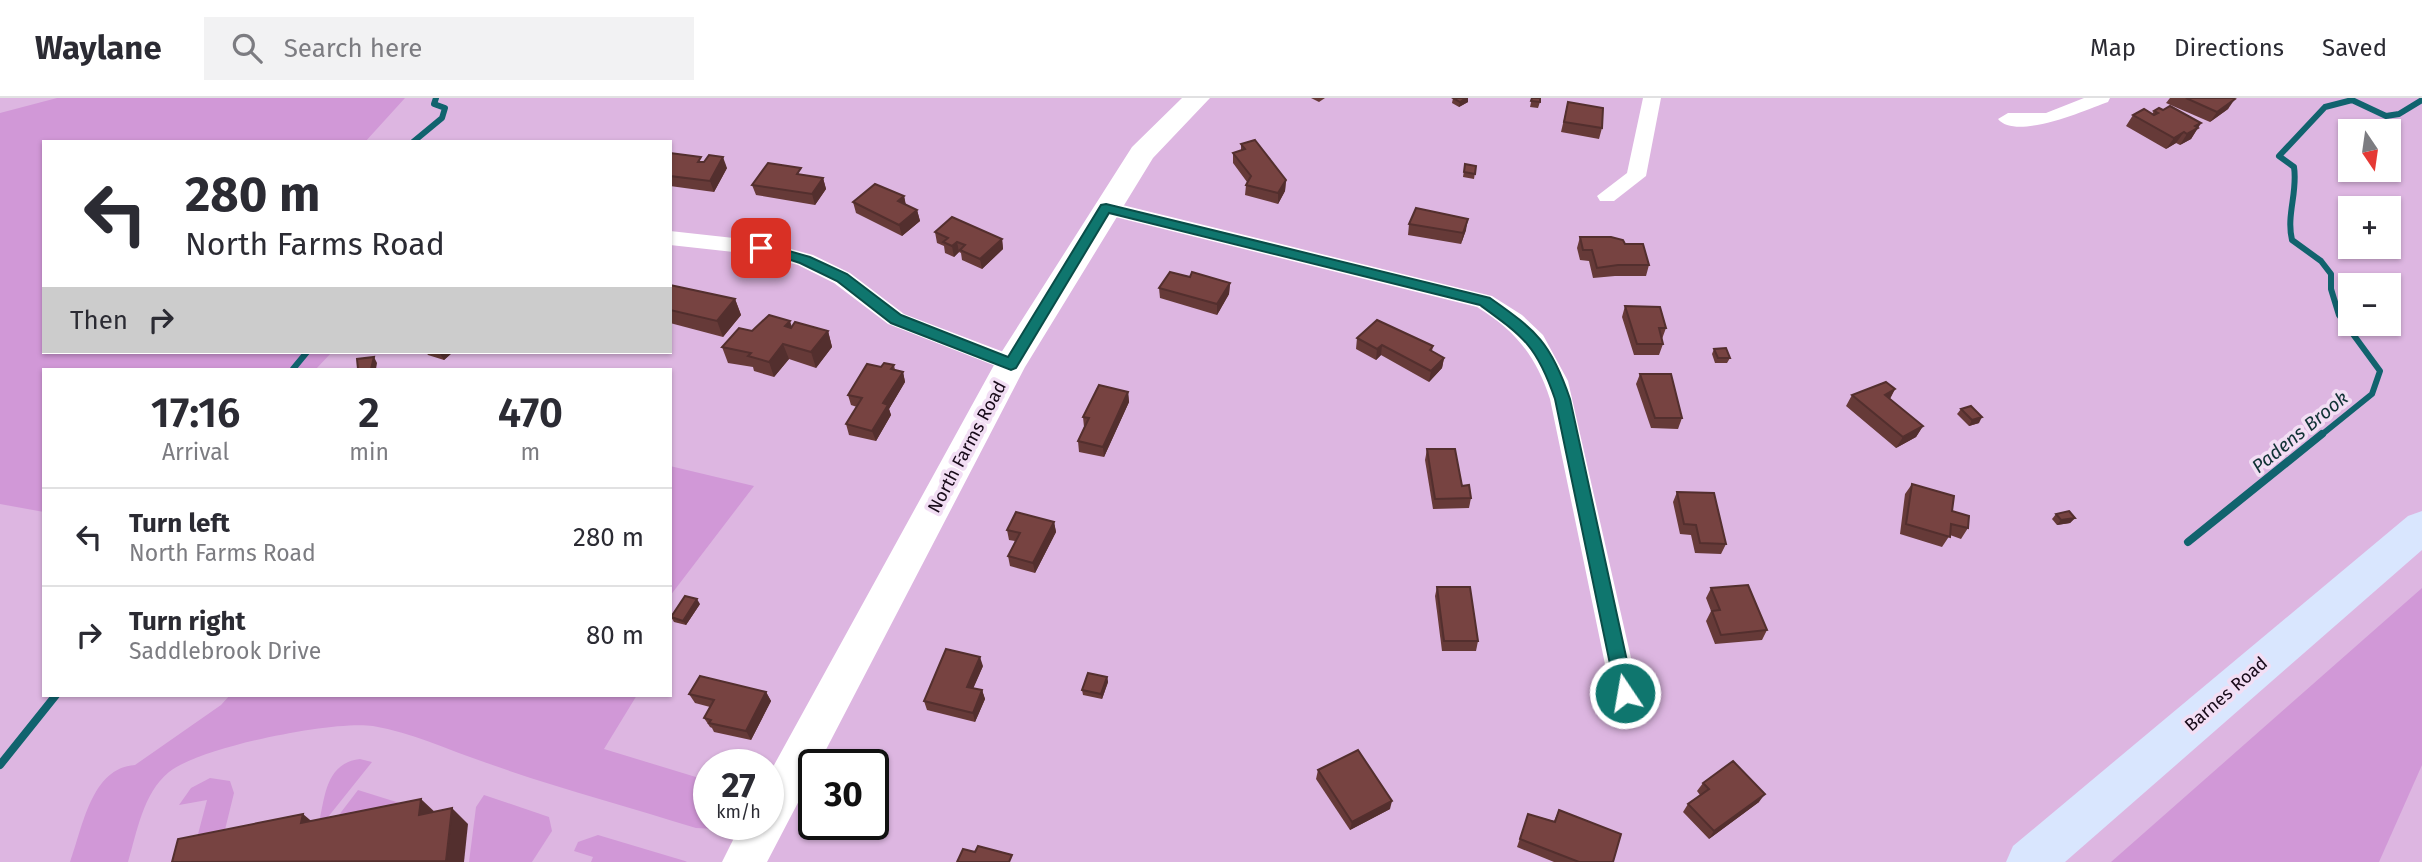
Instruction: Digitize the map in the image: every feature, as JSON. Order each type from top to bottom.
[{"type":"main road","name":"North Farms Road","points":[[784,787],[1011,364],[1142,153],[1197,98]]},
{"type":"main road","name":"Barnes Road","points":[[2030,862],[2422,527]]},
{"type":"main road","points":[[744,862],[756,840]]},
{"type":"street","points":[[1607,196],[1636,176],[1652,98]]},
{"type":"street","points":[[2008,120],[2048,119],[2101,98]]},
{"type":"street","points":[[1106,208],[1485,302],[1529,332],[1550,363],[1562,399],[1625,693]]},
{"type":"street","points":[[672,238],[761,248],[805,260],[842,278],[896,319],[1011,364]]},
{"type":"shaded area","points":[[57,98],[405,98],[367,140],[42,140],[42,354],[330,354],[317,368],[42,368],[42,512],[0,504],[0,113]]},
{"type":"shaded area","points":[[672,466],[754,486],[672,593]]},
{"type":"shaded area","points":[[2422,588],[2422,765],[2379,862],[2111,862]]},
{"type":"shaded area","points":[[228,697],[636,697],[604,749],[693,776],[693,827],[536,780],[402,733],[373,726],[354,725],[268,737],[208,753],[185,763],[169,772],[153,791],[142,814],[128,862],[70,862],[85,817],[99,788],[108,776],[135,765],[221,705]]},
{"type":"shaded area","points":[[360,759],[372,762],[324,822],[319,823],[329,782],[334,774],[340,767]]},
{"type":"shaded area","points":[[210,778],[230,781],[234,793],[222,842],[192,857],[207,800],[179,805],[191,788]]},
{"type":"shaded area","points":[[358,790],[438,815],[329,828]]},
{"type":"shaded area","points":[[484,795],[549,817],[552,831],[532,862],[469,862],[476,807]]},
{"type":"shaded area","points":[[598,835],[687,862],[591,862],[593,857],[574,851],[578,842]]},
{"type":"building","points":[[2186,98],[2233,98],[2235,99],[2217,112]]},
{"type":"building","points":[[1568,102],[1603,108],[1602,128],[1564,122]]},
{"type":"building","points":[[2170,106],[2201,123],[2195,126],[2198,128],[2174,138],[2133,115],[2144,109],[2154,115],[2158,113],[2154,111],[2159,108],[2163,110]]},
{"type":"building","points":[[1255,140],[1286,180],[1278,193],[1246,185],[1251,176],[1233,153],[1245,149],[1241,144]]},
{"type":"building","points":[[672,153],[701,157],[698,162],[704,162],[709,155],[723,157],[710,181],[672,176]]},
{"type":"building","points":[[768,163],[801,168],[797,174],[823,178],[812,194],[752,185]]},
{"type":"building","points":[[1465,164],[1476,166],[1475,174],[1464,172]]},
{"type":"building","points":[[875,184],[904,196],[898,201],[917,210],[899,225],[853,202]]},
{"type":"building","points":[[1416,208],[1468,219],[1463,233],[1409,224]]},
{"type":"building","points":[[952,217],[1002,239],[980,259],[960,250],[965,245],[957,242],[952,246],[943,242],[948,238],[935,232]]},
{"type":"building","points":[[1580,237],[1611,237],[1623,240],[1625,244],[1643,244],[1649,265],[1597,268],[1592,250],[1583,250]]},
{"type":"building","points":[[1170,272],[1190,277],[1192,272],[1230,283],[1217,304],[1159,288]]},
{"type":"building","points":[[672,285],[735,299],[717,321],[672,310]]},
{"type":"building","points":[[1625,306],[1660,307],[1666,328],[1659,328],[1663,344],[1637,344]]},
{"type":"building","points":[[769,315],[790,321],[785,326],[791,328],[795,322],[828,331],[811,352],[783,344],[769,362],[748,356],[751,353],[722,347],[739,328],[752,331]]},
{"type":"building","points":[[1377,320],[1433,346],[1430,350],[1444,358],[1431,371],[1382,345],[1377,349],[1357,338]]},
{"type":"building","points":[[1726,348],[1730,358],[1718,358],[1714,349]]},
{"type":"building","points":[[374,357],[371,368],[358,368],[357,359]]},
{"type":"building","points":[[884,363],[894,365],[891,369],[903,372],[883,403],[888,405],[872,431],[846,424],[862,398],[848,395],[867,364],[881,367]]},
{"type":"building","points":[[1640,374],[1671,374],[1682,418],[1655,418]]},
{"type":"building","points":[[1886,382],[1895,389],[1885,395],[1923,426],[1903,437],[1852,395]]},
{"type":"building","points":[[1099,385],[1128,392],[1103,447],[1078,441],[1089,418],[1083,417]]},
{"type":"building","points":[[1971,406],[1982,417],[1972,420],[1961,409]]},
{"type":"building","points":[[1427,449],[1455,449],[1462,486],[1469,485],[1471,498],[1435,499]]},
{"type":"building","points":[[1912,484],[1954,496],[1952,511],[1969,516],[1968,528],[1951,524],[1950,537],[1906,524]]},
{"type":"building","points":[[1677,492],[1714,493],[1726,544],[1700,543],[1696,525],[1684,524]]},
{"type":"building","points":[[2069,511],[2075,518],[2061,520],[2056,514]]},
{"type":"building","points":[[1016,512],[1054,522],[1033,563],[1008,556],[1020,533],[1007,530]]},
{"type":"building","points":[[1748,585],[1767,630],[1721,635],[1712,611],[1720,610],[1711,588]]},
{"type":"building","points":[[1437,587],[1470,587],[1478,641],[1444,641]]},
{"type":"building","points":[[685,596],[697,599],[683,621],[672,616]]},
{"type":"building","points":[[946,649],[980,657],[967,687],[982,690],[973,713],[924,701]]},
{"type":"building","points":[[1088,673],[1107,677],[1101,694],[1082,690]]},
{"type":"building","points":[[700,676],[766,692],[746,731],[709,723],[711,720],[704,718],[714,700],[689,694]]},
{"type":"building","points":[[1358,750],[1392,801],[1352,822],[1318,770]]},
{"type":"building","points":[[1733,761],[1765,794],[1714,831],[1688,804],[1709,789],[1703,783]]},
{"type":"building","points":[[421,799],[419,815],[452,808],[446,861],[172,862],[178,839],[303,814],[301,823]]},
{"type":"building","points":[[1559,810],[1621,834],[1613,862],[1579,862],[1520,839],[1528,814],[1555,822]]},
{"type":"building","points":[[978,846],[1012,855],[1009,862],[957,862],[963,849],[975,852]]},
{"type":"waterway","points":[[415,140],[442,118],[445,108],[434,104],[436,98]]},
{"type":"waterway","name":"Padens Brook","points":[[2320,436],[2372,394],[2380,371],[2339,315],[2331,289],[2331,274],[2321,261],[2292,240],[2290,222],[2295,185],[2294,167],[2279,156],[2325,107],[2352,100],[2386,116],[2399,114],[2422,100]]},
{"type":"waterway","points":[[294,368],[305,354]]},
{"type":"waterway","name":"Padens Brook","points":[[2188,542],[2322,434]]},
{"type":"waterway","points":[[0,765],[54,697]]},
{"type":"route","points":[[761,248],[805,260],[842,278],[896,319],[1011,364],[1106,208],[1485,302],[1529,332],[1550,363],[1562,399],[1625,693]]}]
